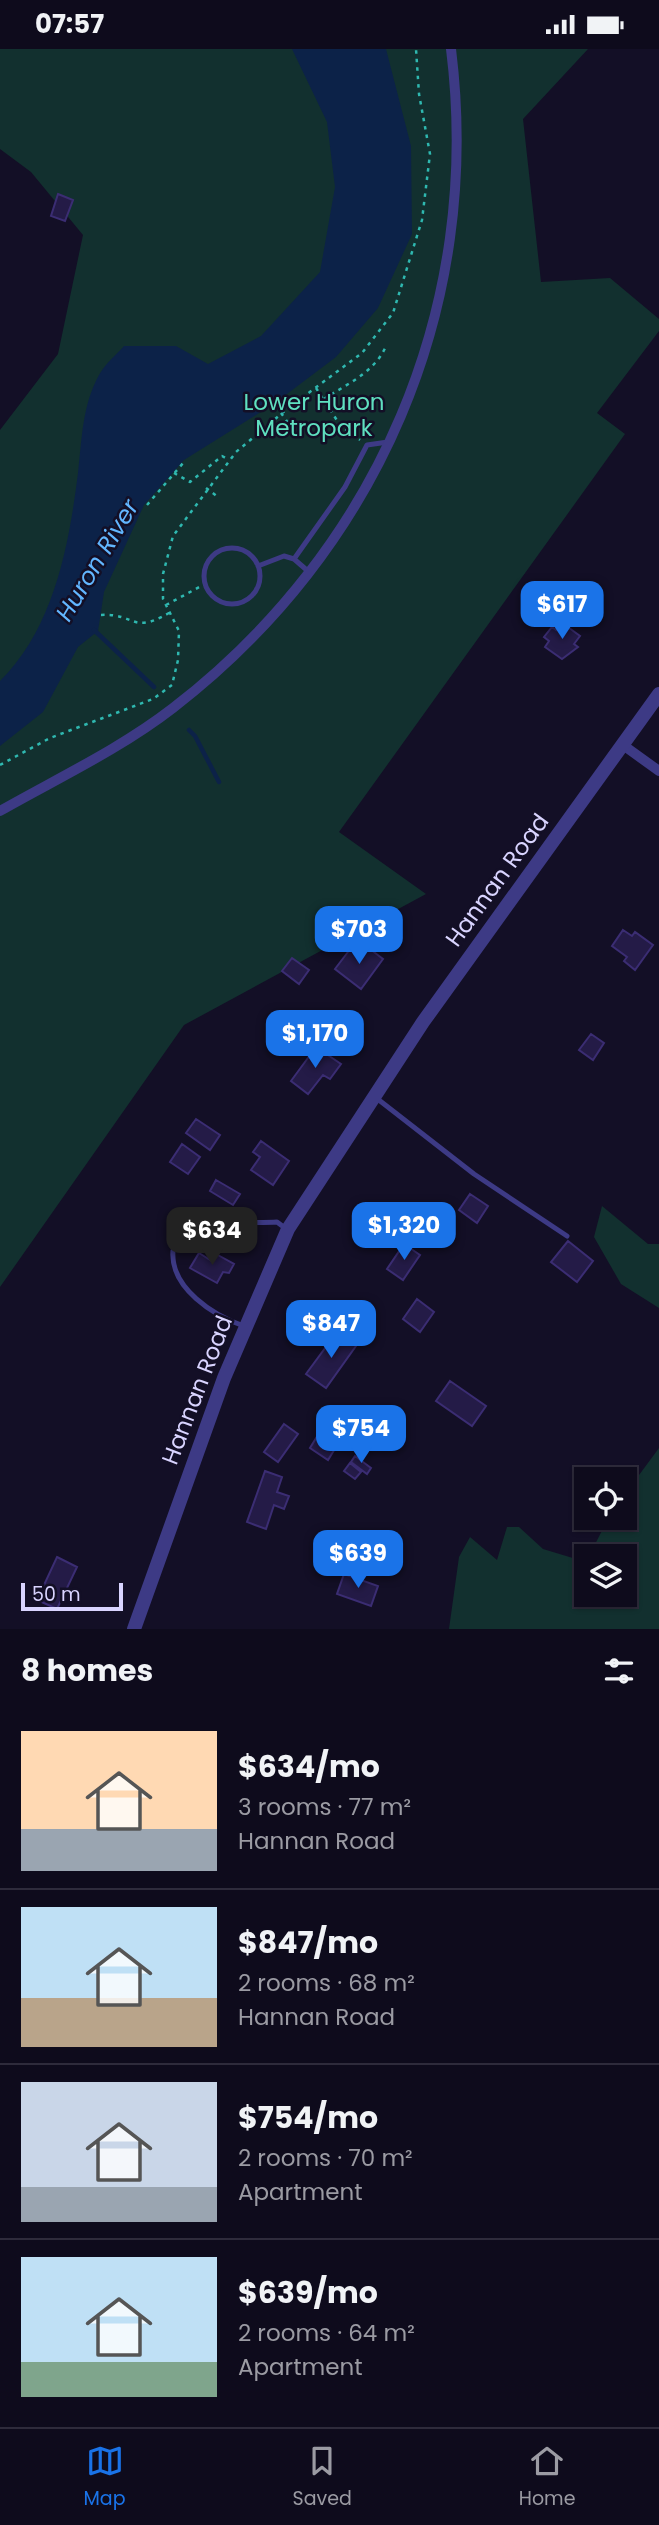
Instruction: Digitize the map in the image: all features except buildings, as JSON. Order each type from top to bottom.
[{"type":"street","points":[[0,811],[106,752],[172,709],[247,645],[310,573],[354,510],[391,441],[429,340],[450,243],[457,174],[450,49]]},
{"type":"street","name":"Hannan Road","points":[[134,1629],[244,1326],[288,1229],[373,1095],[659,694]]},
{"type":"street","points":[[623,745],[659,771]]},
{"type":"lane","points":[[294,559],[339,496],[368,445],[391,441]]},
{"type":"lane","points":[[241,549],[249,554],[258,566],[260,580],[257,589],[243,602],[225,603],[217,599],[205,584],[205,569],[209,561],[222,550],[241,549]]},
{"type":"lane","points":[[258,566],[285,556],[294,559],[310,573]]},
{"type":"lane","points":[[373,1095],[474,1174],[567,1236]]},
{"type":"lane","points":[[244,1326],[223,1319],[188,1289],[175,1270],[173,1251],[182,1239],[195,1229],[210,1226],[277,1222],[288,1229]]},
{"type":"path","points":[[0,765],[50,738],[153,699],[172,685],[178,660],[179,631],[166,605],[163,574],[173,536],[229,460],[281,413],[362,353],[393,313],[422,220],[430,154],[419,94],[416,49]]},
{"type":"path","points":[[324,399],[365,373],[382,357],[386,346]]},
{"type":"path","points":[[316,388],[340,425],[368,445]]},
{"type":"path","points":[[281,413],[289,423]]},
{"type":"path","points":[[174,473],[190,482],[222,456],[229,460]]},
{"type":"path","points":[[147,505],[184,462]]},
{"type":"path","points":[[206,488],[218,497]]},
{"type":"path","points":[[166,605],[205,584]]},
{"type":"path","points":[[100,615],[147,625],[170,613]]},
{"type":"green space","name":"Lower Huron Metropark","points":[[0,49],[588,49],[523,119],[541,282],[610,278],[659,319],[659,331],[597,413],[625,434],[339,832],[426,894],[184,1025],[0,1287],[0,430],[58,354],[83,235],[31,172],[0,149]]},
{"type":"green space","points":[[602,1206],[648,1244],[659,1244],[659,1308],[621,1284],[594,1237]]},
{"type":"green space","points":[[659,1448],[659,1629],[449,1629],[459,1557],[470,1537],[497,1560],[507,1527],[519,1527],[543,1549],[574,1558],[574,1607],[637,1607],[637,1544],[595,1544],[602,1530],[637,1530],[637,1478]]},
{"type":"water","name":"Huron River","points":[[292,49],[386,49],[411,146],[412,234],[378,308],[336,357],[275,403],[184,460],[144,505],[104,592],[98,631],[78,647],[43,712],[0,746],[0,681],[34,636],[56,584],[70,528],[86,411],[101,371],[124,346],[176,346],[208,364],[261,336],[320,272],[335,187],[327,122]]},
{"type":"waterway","points":[[94,630],[154,687]]},
{"type":"waterway","points":[[189,730],[195,736],[219,782]]}]
